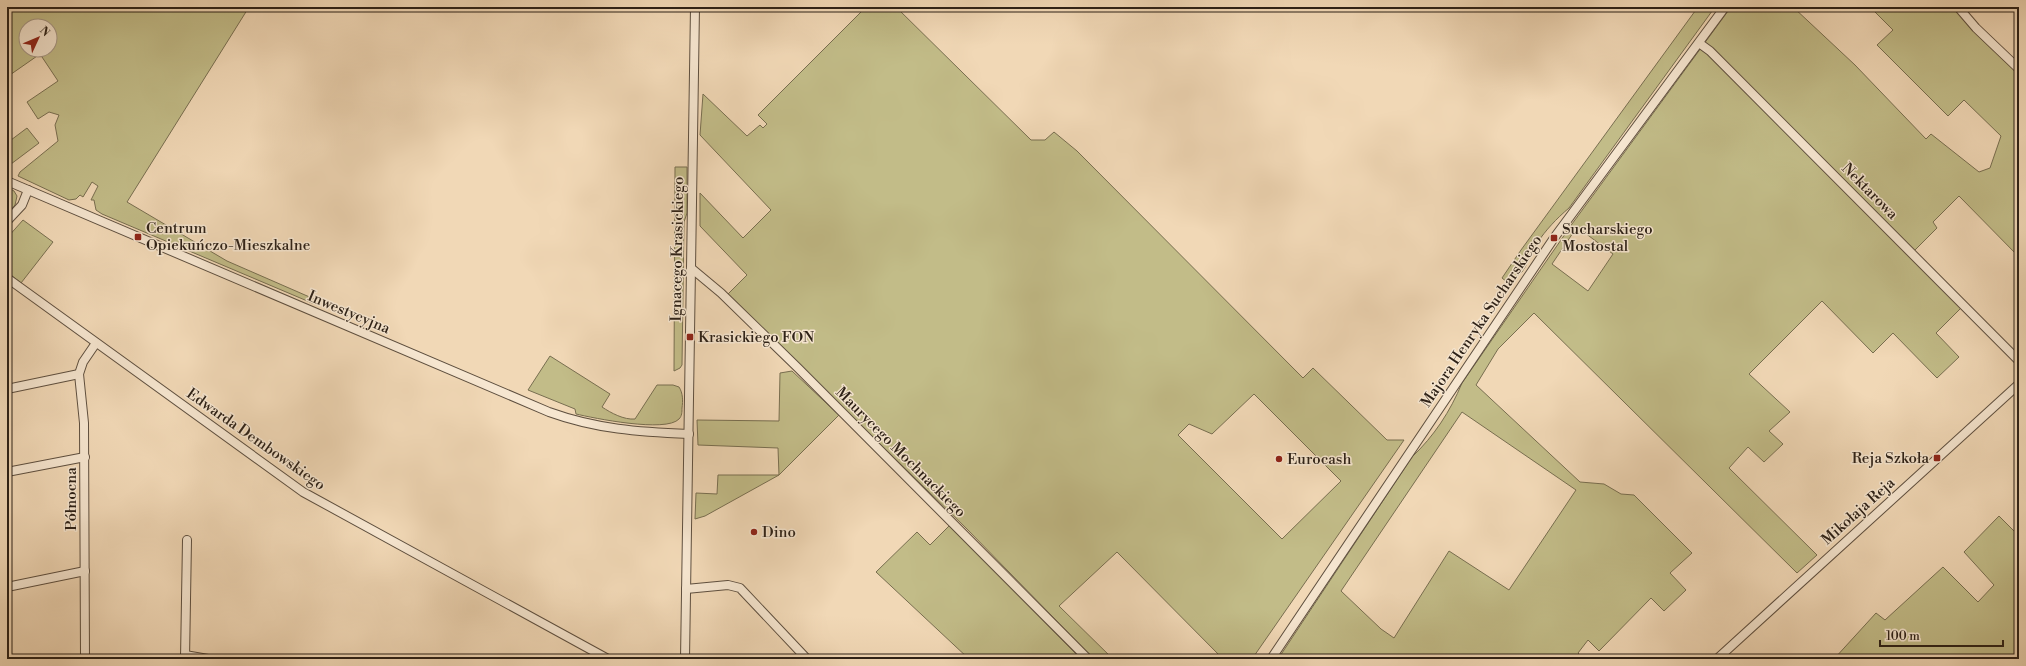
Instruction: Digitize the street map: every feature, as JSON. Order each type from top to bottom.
[{"type":"street","name":"Ignacego Krasickiego","points":[[685,659],[695,7]]},
{"type":"street","name":"Majora Henryka Sucharskiego","points":[[1271,659],[1546,250],[1726,7]]},
{"type":"street","points":[[1958,7],[1976,28],[2019,68]]},
{"type":"street","name":"Nektarowa","points":[[1699,43],[1710,51],[2019,361]]},
{"type":"street","name":"Inwestycyjna","points":[[7,181],[549,412],[592,426],[646,432],[689,434]]},
{"type":"street","points":[[7,221],[22,204],[28,190]]},
{"type":"street","name":"Maurycego Mochnackiego","points":[[691,268],[721,293],[798,368],[1088,659]]},
{"type":"street","name":"Edwarda Dembowskiego","points":[[7,278],[303,492],[608,659]]},
{"type":"street","name":"Północna","points":[[85,659],[85,457],[84,424],[79,374],[83,362],[96,343]]},
{"type":"street","points":[[7,389],[79,374]]},
{"type":"street","name":"Mikołaja Reja","points":[[1717,659],[2019,384]]},
{"type":"street","points":[[7,472],[85,457]]},
{"type":"street","points":[[187,540],[185,657],[208,659]]},
{"type":"street","points":[[7,587],[84,571]]},
{"type":"street","points":[[686,589],[723,585],[740,588],[807,659]]},
{"type":"shaded area","points":[[7,7],[249,7],[127,202],[227,261],[321,302],[312,303],[102,214],[96,210],[94,200],[91,200],[98,186],[92,182],[83,197],[80,195],[76,199],[69,200],[18,176],[20,172],[58,141],[55,125],[59,115],[49,112],[38,119],[27,102],[58,81],[43,58],[58,58],[58,18],[18,18],[18,58],[34,58],[7,77]]},
{"type":"shaded area","points":[[866,7],[896,7],[1031,140],[1045,140],[1054,132],[1077,151],[1303,378],[1313,368],[1387,440],[1404,440],[1252,659],[1223,659],[1117,552],[1059,606],[1113,659],[1094,659],[966,528],[727,295],[747,275],[700,226],[700,193],[743,238],[771,210],[700,135],[703,94],[747,136],[760,125],[763,128],[767,124],[758,115]],"holes":[[[1254,394],[1341,481],[1282,539],[1178,435],[1189,424],[1212,434]]]},
{"type":"shaded area","points":[[1698,7],[1715,7],[1569,208],[1540,238],[1523,271],[1514,279],[1507,282],[1502,278],[1521,250]]},
{"type":"shaded area","points":[[1731,7],[1793,7],[1855,65],[1926,139],[1931,134],[1979,172],[1990,168],[2001,136],[1964,100],[1948,116],[1877,45],[1893,30],[1870,7],[1955,7],[2019,71],[2019,257],[1959,196],[1933,222],[1937,228],[1914,251],[1966,303],[1936,333],[1959,357],[1937,378],[1893,333],[1873,353],[1822,301],[1749,374],[1790,412],[1769,431],[1783,444],[1764,462],[1748,447],[1729,468],[1817,555],[1797,573],[1534,313],[1498,349],[1476,385],[1580,482],[1604,484],[1621,494],[1634,495],[1692,553],[1670,573],[1686,590],[1664,611],[1651,598],[1599,651],[1588,640],[1578,653],[1584,659],[1278,659],[1412,457],[1441,423],[1462,383],[1572,224]],"holes":[[[1577,227],[1613,254],[1588,291],[1552,264]],[[1462,412],[1576,490],[1509,590],[1449,551],[1394,638],[1381,629],[1341,591]]]},
{"type":"shaded area","points":[[27,128],[39,143],[7,167],[7,143]]},
{"type":"shaded area","points":[[675,167],[687,167],[687,213],[684,222],[682,365],[674,371]]},
{"type":"shaded area","points":[[7,187],[14,191],[17,196],[15,205],[7,215]]},
{"type":"shaded area","points":[[23,220],[53,242],[21,283],[7,272],[7,238]]},
{"type":"shaded area","points":[[550,356],[610,394],[602,407],[613,414],[626,418],[635,419],[657,385],[673,385],[679,387],[683,400],[681,417],[672,423],[645,425],[576,414],[575,409],[528,390]]},
{"type":"shaded area","points":[[792,371],[839,415],[779,475],[778,448],[698,445],[697,420],[779,421],[780,373]]},
{"type":"shaded area","points":[[718,475],[779,475],[705,516],[695,519],[696,493],[717,494]]},
{"type":"shaded area","points":[[1999,516],[2019,536],[2019,659],[1834,659],[1876,613],[1885,620],[1943,567],[1978,602],[1994,585],[1964,552]]},
{"type":"shaded area","points":[[949,526],[1081,659],[969,659],[876,572],[917,532],[930,545]]},
{"type":"place","name":"Centrum Opiekuńczo-Mieszkalne","points":[[138,237]]},
{"type":"place","name":"Sucharskiego Mostostal","points":[[1554,238]]},
{"type":"place","name":"Krasickiego FON","points":[[690,337]]},
{"type":"place","name":"Reja Szkoła","points":[[1937,458]]},
{"type":"place","name":"Eurocash","points":[[1279,459]]},
{"type":"place","name":"Dino","points":[[754,532]]}]
